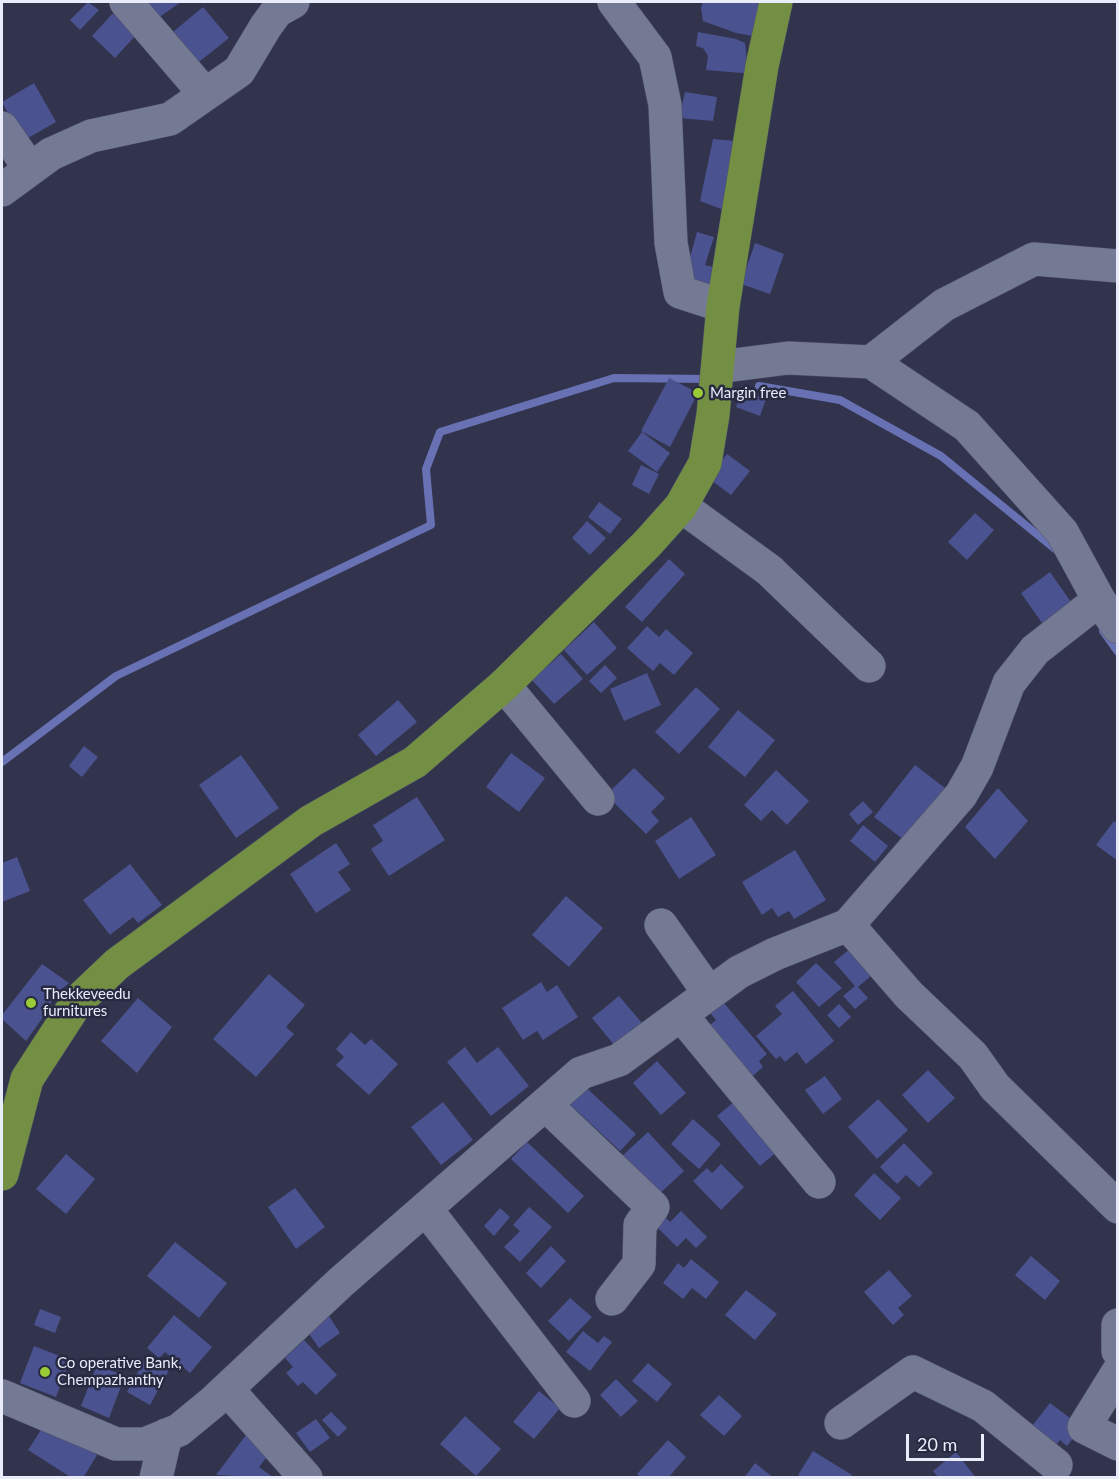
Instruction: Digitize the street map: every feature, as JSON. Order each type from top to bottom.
[{"type":"main road","points":[[2,1174],[27,1079],[77,1002],[117,964],[311,821],[415,762],[504,685],[647,544],[681,506],[705,463],[718,367],[723,306],[762,66],[776,2]]},
{"type":"street","points":[[126,2],[206,94]]},
{"type":"street","points":[[2,190],[51,154],[91,136],[170,119],[239,71],[272,18],[293,2]]},
{"type":"street","points":[[614,2],[656,57],[665,105],[671,243],[680,292],[723,306]]},
{"type":"street","points":[[2,128],[30,169]]},
{"type":"street","points":[[871,362],[944,305],[1034,260],[1118,266]]},
{"type":"street","points":[[718,367],[788,358],[871,362],[967,426],[1062,532],[1099,600],[1118,627]]},
{"type":"street","points":[[681,506],[769,570],[869,666]]},
{"type":"street","points":[[2,1396],[116,1444],[145,1444],[178,1430],[228,1389],[341,1282],[546,1106],[581,1073],[619,1060],[739,972],[775,954],[848,925],[961,795],[977,766],[1010,683],[1035,650],[1099,600]]},
{"type":"street","points":[[504,685],[598,799]]},
{"type":"street","points":[[661,925],[709,993]]},
{"type":"street","points":[[848,925],[909,994],[973,1056],[995,1087],[1118,1207]]},
{"type":"street","points":[[681,1015],[819,1182]]},
{"type":"street","points":[[546,1106],[653,1207],[640,1225],[639,1264],[612,1299]]},
{"type":"street","points":[[426,1209],[574,1401]]},
{"type":"street","points":[[1118,1325],[1118,1351]]},
{"type":"street","points":[[841,1423],[913,1372],[982,1406],[1047,1471],[1067,1457],[1118,1372]]},
{"type":"street","points":[[228,1389],[306,1478]]},
{"type":"street","points":[[1084,1427],[1118,1444]]},
{"type":"street","points":[[156,1478],[166,1435]]},
{"type":"building","points":[[88,2],[99,10],[80,30],[70,20]]},
{"type":"building","points":[[146,2],[181,2],[158,18]]},
{"type":"building","points":[[703,2],[759,2],[753,36],[736,33],[703,21],[701,8]]},
{"type":"building","points":[[203,7],[229,38],[199,62],[173,32]]},
{"type":"building","points":[[113,13],[136,35],[115,58],[92,36]]},
{"type":"building","points":[[698,32],[736,39],[745,43],[748,72],[706,70],[708,56],[703,48],[696,46]]},
{"type":"building","points":[[34,83],[56,122],[23,141],[2,102]]},
{"type":"building","points":[[685,92],[717,97],[713,121],[679,118]]},
{"type":"building","points":[[713,139],[735,141],[724,210],[700,201]]},
{"type":"building","points":[[697,232],[714,237],[705,265],[717,268],[710,290],[683,283]]},
{"type":"building","points":[[755,243],[784,254],[770,294],[741,284]]},
{"type":"building","points":[[669,378],[698,393],[670,447],[641,431]]},
{"type":"building","points":[[742,390],[766,399],[760,416],[736,407]]},
{"type":"building","points":[[642,432],[670,453],[657,472],[628,451]]},
{"type":"building","points":[[727,454],[750,471],[731,495],[708,478]]},
{"type":"building","points":[[641,465],[659,474],[649,494],[632,485]]},
{"type":"building","points":[[599,502],[622,519],[610,534],[588,517]]},
{"type":"building","points":[[975,513],[994,530],[967,560],[948,542]]},
{"type":"building","points":[[587,521],[606,538],[590,555],[572,538]]},
{"type":"building","points":[[669,559],[685,574],[642,622],[625,607]]},
{"type":"building","points":[[1050,572],[1071,602],[1042,623],[1021,593]]},
{"type":"building","points":[[594,622],[617,648],[587,675],[564,650]]},
{"type":"building","points":[[647,626],[659,637],[666,629],[693,653],[674,675],[660,663],[653,671],[627,648]]},
{"type":"building","points":[[561,654],[583,679],[554,704],[532,680]]},
{"type":"building","points":[[605,665],[617,678],[601,693],[589,681]]},
{"type":"building","points":[[647,673],[661,705],[624,721],[610,689]]},
{"type":"building","points":[[696,687],[720,709],[679,754],[655,732]]},
{"type":"building","points":[[398,700],[417,722],[376,756],[358,735]]},
{"type":"building","points":[[738,710],[775,740],[745,777],[708,747]]},
{"type":"building","points":[[84,746],[98,757],[82,777],[69,766]]},
{"type":"building","points":[[511,753],[545,778],[519,812],[486,787]]},
{"type":"building","points":[[241,755],[279,808],[236,838],[199,785]]},
{"type":"building","points":[[915,765],[945,788],[904,840],[874,817]]},
{"type":"building","points":[[634,768],[665,798],[651,812],[659,821],[646,834],[606,795]]},
{"type":"building","points":[[776,770],[809,801],[787,825],[772,810],[761,821],[744,805]]},
{"type":"building","points":[[998,788],[1028,821],[995,859],[965,827]]},
{"type":"building","points":[[417,797],[445,840],[389,876],[371,849],[383,841],[373,825]]},
{"type":"building","points":[[863,801],[873,812],[858,825],[849,814]]},
{"type":"building","points":[[691,817],[716,855],[679,879],[655,841]]},
{"type":"building","points":[[1114,821],[1118,824],[1118,861],[1096,845]]},
{"type":"building","points":[[863,825],[888,846],[875,862],[850,841]]},
{"type":"building","points":[[336,843],[350,864],[338,872],[351,890],[316,913],[290,874]]},
{"type":"building","points":[[795,850],[826,900],[794,919],[789,911],[778,917],[772,908],[762,915],[742,882]]},
{"type":"building","points":[[17,857],[30,891],[2,902],[2,863]]},
{"type":"building","points":[[130,864],[162,905],[138,923],[133,917],[110,935],[83,900]]},
{"type":"building","points":[[566,896],[603,928],[569,967],[532,935]]},
{"type":"building","points":[[856,944],[878,970],[858,987],[868,998],[855,1009],[843,996],[855,986],[834,962]]},
{"type":"building","points":[[816,963],[842,988],[819,1007],[796,982]]},
{"type":"building","name":"Thekkeveedu furnitures","points":[[42,964],[69,983],[53,996],[49,1009],[26,1041],[2,1019],[2,1015]]},
{"type":"building","points":[[269,974],[305,1005],[286,1027],[294,1034],[256,1077],[213,1039]]},
{"type":"building","points":[[541,982],[547,992],[557,985],[578,1017],[543,1040],[537,1031],[523,1040],[502,1008]]},
{"type":"building","points":[[793,991],[834,1041],[806,1064],[797,1052],[785,1062],[780,1056],[776,1059],[756,1036],[782,1014],[775,1006]]},
{"type":"building","points":[[619,996],[642,1023],[615,1046],[592,1018]]},
{"type":"building","points":[[718,996],[767,1054],[759,1061],[763,1067],[747,1081],[704,1030],[716,1020],[705,1007]]},
{"type":"building","points":[[138,998],[172,1027],[137,1073],[101,1041]]},
{"type":"building","points":[[839,1004],[851,1017],[839,1028],[827,1015]]},
{"type":"building","points":[[351,1032],[365,1045],[371,1039],[398,1064],[369,1095],[336,1065],[344,1057],[336,1049]]},
{"type":"building","points":[[465,1047],[477,1063],[498,1047],[529,1086],[491,1116],[447,1062]]},
{"type":"building","points":[[657,1061],[686,1093],[661,1115],[633,1083]]},
{"type":"building","points":[[928,1070],[955,1098],[928,1123],[902,1095]]},
{"type":"building","points":[[825,1076],[842,1099],[823,1114],[805,1090]]},
{"type":"building","points":[[578,1080],[636,1134],[620,1151],[562,1097]]},
{"type":"building","points":[[878,1099],[908,1130],[877,1159],[848,1127]]},
{"type":"building","points":[[736,1100],[779,1150],[760,1166],[717,1116]]},
{"type":"building","points":[[443,1102],[473,1140],[441,1165],[411,1127]]},
{"type":"building","points":[[693,1119],[721,1144],[699,1169],[671,1144]]},
{"type":"building","points":[[648,1132],[684,1171],[656,1197],[620,1158]]},
{"type":"building","points":[[527,1142],[584,1196],[568,1213],[511,1159]]},
{"type":"building","points":[[904,1143],[933,1173],[919,1187],[906,1175],[897,1184],[880,1167]]},
{"type":"building","points":[[66,1154],[95,1179],[66,1214],[36,1189]]},
{"type":"building","points":[[721,1164],[744,1187],[721,1210],[693,1181],[707,1168],[712,1173]]},
{"type":"building","points":[[874,1173],[901,1198],[880,1220],[854,1195]]},
{"type":"building","points":[[295,1188],[325,1227],[296,1249],[268,1207]]},
{"type":"building","points":[[529,1207],[552,1227],[520,1262],[504,1247],[520,1231],[513,1225]]},
{"type":"building","points":[[500,1208],[510,1217],[494,1236],[484,1226]]},
{"type":"building","points":[[681,1211],[707,1237],[696,1248],[686,1238],[677,1247],[653,1223],[662,1214],[670,1222]]},
{"type":"building","points":[[175,1242],[227,1283],[199,1318],[147,1276]]},
{"type":"building","points":[[551,1246],[566,1261],[541,1288],[526,1273]]},
{"type":"building","points":[[1031,1256],[1060,1281],[1045,1300],[1015,1275]]},
{"type":"building","points":[[691,1259],[719,1282],[706,1299],[692,1288],[683,1299],[663,1283],[678,1263],[684,1268]]},
{"type":"building","points":[[889,1270],[912,1296],[898,1308],[904,1315],[893,1325],[864,1292]]},
{"type":"building","points":[[746,1290],[777,1314],[755,1340],[725,1315]]},
{"type":"building","points":[[570,1298],[592,1317],[569,1341],[548,1321]]},
{"type":"building","points":[[40,1309],[61,1317],[55,1333],[34,1325]]},
{"type":"building","points":[[174,1315],[212,1347],[190,1373],[165,1352],[159,1358],[147,1348]]},
{"type":"building","points":[[329,1316],[340,1333],[319,1348],[307,1331]]},
{"type":"building","points":[[583,1331],[598,1343],[604,1336],[612,1342],[590,1371],[566,1352]]},
{"type":"building","points":[[304,1340],[337,1375],[316,1395],[303,1382],[298,1386],[286,1373],[293,1367],[285,1358]]},
{"type":"building","name":"Co operative Bank, Chempazhanthy","points":[[34,1346],[70,1360],[56,1397],[20,1383]]},
{"type":"building","points":[[146,1357],[169,1370],[150,1405],[127,1392]]},
{"type":"building","points":[[648,1363],[672,1384],[657,1402],[632,1381]]},
{"type":"building","points":[[97,1365],[125,1376],[109,1418],[81,1406]]},
{"type":"building","points":[[616,1379],[638,1401],[621,1417],[600,1395]]},
{"type":"building","points":[[539,1391],[560,1408],[534,1439],[513,1422]]},
{"type":"building","points":[[719,1395],[742,1416],[724,1436],[700,1415]]},
{"type":"building","points":[[1050,1403],[1082,1427],[1067,1446],[1060,1440],[1052,1450],[1028,1431]]},
{"type":"building","points":[[331,1412],[347,1428],[338,1437],[322,1420]]},
{"type":"building","points":[[465,1416],[501,1449],[476,1476],[440,1444]]},
{"type":"building","points":[[316,1419],[330,1438],[310,1452],[296,1433]]},
{"type":"building","points":[[46,1422],[97,1455],[83,1478],[72,1478],[28,1450]]},
{"type":"building","points":[[246,1435],[270,1453],[259,1467],[274,1478],[216,1475]]},
{"type":"building","points":[[668,1440],[686,1457],[668,1478],[641,1478],[637,1474]]},
{"type":"building","points":[[813,1451],[852,1475],[850,1478],[802,1478],[798,1475]]},
{"type":"building","points":[[956,1452],[976,1478],[939,1478],[933,1471]]},
{"type":"building","points":[[755,1463],[774,1478],[744,1478]]},
{"type":"waterway","points":[[2,762],[116,676],[431,525],[426,469],[440,432],[614,378],[710,379]]},
{"type":"waterway","points":[[759,386],[840,400],[941,456],[1055,549]]},
{"type":"waterway","points":[[1103,631],[1118,652]]},
{"type":"place","name":"Margin free","points":[[698,393]]},
{"type":"place","name":"Thekkeveedu furnitures","points":[[31,1003]]},
{"type":"place","name":"Co operative Bank, Chempazhanthy","points":[[45,1372]]}]
